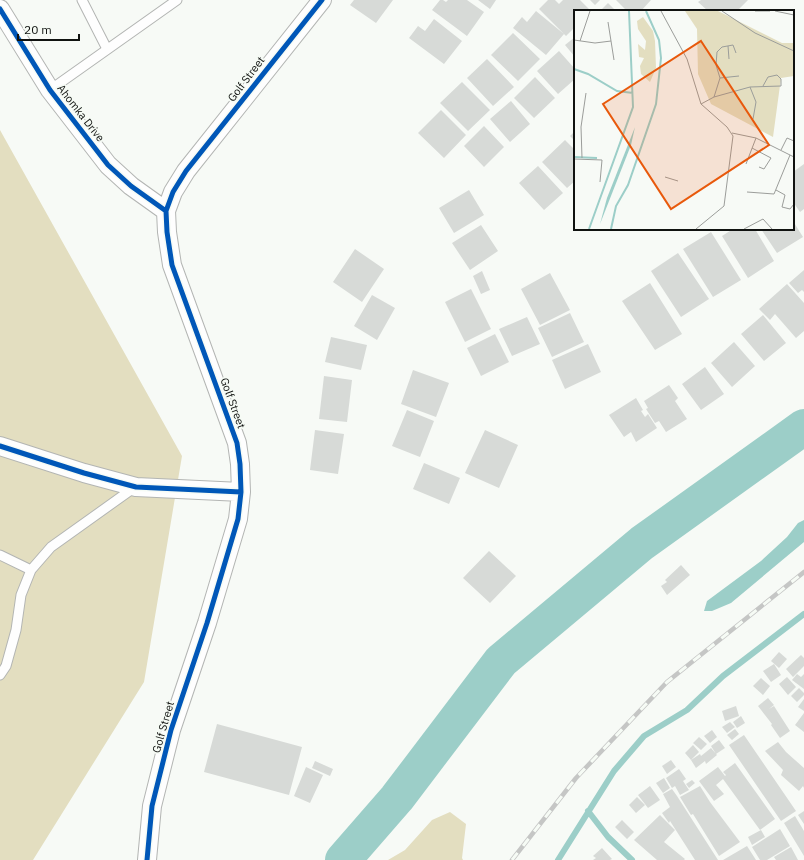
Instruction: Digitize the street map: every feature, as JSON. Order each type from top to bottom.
[{"type":"street","name":"Golf Street","points":[[147,860],[152,806],[171,730],[238,519],[241,492],[240,464],[237,443],[172,265],[167,232],[166,211],[173,192],[186,171],[322,0]]},
{"type":"street","name":"Ahomka Drive","points":[[0,9],[50,90],[108,165],[131,186],[166,211]]},
{"type":"street","points":[[0,446],[84,474],[136,487],[241,492]]},
{"type":"lane","points":[[82,0],[107,49]]},
{"type":"lane","points":[[50,90],[177,0]]},
{"type":"lane","points":[[0,675],[6,666],[16,630],[21,595],[31,570],[51,547],[136,487]]},
{"type":"lane","points":[[0,555],[31,570]]},
{"type":"shaded area","points":[[0,130],[182,456],[144,682],[33,860],[0,860]]},
{"type":"shaded area","points":[[450,812],[466,824],[463,860],[388,860],[405,850],[432,820]]},
{"type":"water","points":[[804,520],[804,542],[731,603],[712,611],[704,611],[707,601],[761,561],[787,537],[798,523]]},
{"type":"building","points":[[354,0],[393,0],[376,23],[350,5]]},
{"type":"building","points":[[440,0],[446,2],[448,0],[467,0],[484,12],[467,36],[432,10]]},
{"type":"building","points":[[478,0],[496,0],[490,9]]},
{"type":"building","points":[[548,0],[555,0],[559,4],[563,0],[580,0],[590,10],[574,10],[574,28],[566,36],[539,9]]},
{"type":"building","points":[[590,0],[600,0],[595,5]]},
{"type":"building","points":[[616,0],[651,0],[642,10],[626,10]]},
{"type":"building","points":[[701,0],[748,0],[738,10],[707,10],[698,2]]},
{"type":"building","points":[[608,3],[615,10],[601,10]]},
{"type":"building","points":[[536,11],[564,34],[546,55],[513,28],[522,17],[527,22]]},
{"type":"building","points":[[434,19],[462,41],[444,64],[409,38],[418,26],[425,31]]},
{"type":"building","points":[[513,33],[540,59],[518,81],[491,55]]},
{"type":"building","points":[[574,38],[574,56],[565,45]]},
{"type":"building","points":[[559,51],[574,68],[574,80],[558,94],[537,71]]},
{"type":"building","points":[[487,59],[514,87],[493,106],[467,78]]},
{"type":"building","points":[[535,77],[555,98],[534,118],[514,98]]},
{"type":"building","points":[[462,82],[490,110],[468,131],[440,103]]},
{"type":"building","points":[[511,101],[530,124],[510,142],[490,119]]},
{"type":"building","points":[[441,110],[466,135],[444,158],[418,133]]},
{"type":"building","points":[[484,126],[504,147],[484,167],[464,146]]},
{"type":"building","points":[[574,132],[574,140],[570,136]]},
{"type":"building","points":[[565,140],[574,149],[574,182],[567,188],[542,162]]},
{"type":"building","points":[[804,164],[804,209],[800,212],[794,203],[794,171]]},
{"type":"building","points":[[538,166],[563,193],[544,210],[519,183]]},
{"type":"building","points":[[469,190],[484,215],[454,233],[439,208]]},
{"type":"building","points":[[794,223],[803,237],[777,253],[762,230],[794,230]]},
{"type":"building","points":[[481,225],[498,251],[470,270],[452,243]]},
{"type":"building","points":[[731,230],[756,230],[774,261],[748,278],[722,236]]},
{"type":"building","points":[[711,232],[741,280],[713,297],[683,249]]},
{"type":"building","points":[[355,249],[384,269],[362,302],[333,282]]},
{"type":"building","points":[[678,253],[709,299],[681,317],[651,271]]},
{"type":"building","points":[[804,270],[804,292],[802,290],[798,293],[789,283]]},
{"type":"building","points":[[482,271],[490,290],[481,294],[473,276]]},
{"type":"building","points":[[550,273],[570,310],[540,325],[521,289]]},
{"type":"building","points":[[650,283],[682,334],[655,350],[622,301]]},
{"type":"building","points":[[787,284],[804,303],[804,331],[796,338],[775,314],[770,320],[759,309]]},
{"type":"building","points":[[471,289],[491,329],[465,342],[445,302]]},
{"type":"building","points":[[372,295],[395,308],[377,340],[354,326]]},
{"type":"building","points":[[570,313],[584,342],[552,357],[538,328]]},
{"type":"building","points":[[763,315],[786,343],[764,361],[741,334]]},
{"type":"building","points":[[527,317],[540,344],[512,356],[499,329]]},
{"type":"building","points":[[495,334],[509,362],[481,376],[467,348]]},
{"type":"building","points":[[331,337],[367,345],[361,370],[325,362]]},
{"type":"building","points":[[734,342],[755,366],[732,387],[711,363]]},
{"type":"building","points":[[588,344],[601,372],[565,389],[552,360]]},
{"type":"building","points":[[705,367],[724,394],[701,410],[682,384]]},
{"type":"building","points":[[413,370],[449,383],[436,417],[401,404]]},
{"type":"building","points":[[324,376],[352,380],[347,422],[319,419]]},
{"type":"building","points":[[669,385],[678,398],[675,401],[687,419],[666,432],[659,421],[655,423],[646,409],[648,408],[644,401]]},
{"type":"building","points":[[636,398],[645,417],[648,414],[657,428],[636,442],[631,432],[624,437],[609,415]]},
{"type":"building","points":[[407,410],[434,421],[420,457],[392,446]]},
{"type":"building","points":[[315,430],[344,434],[338,474],[310,470]]},
{"type":"building","points":[[485,430],[518,445],[499,488],[465,473]]},
{"type":"building","points":[[424,463],[460,478],[449,504],[413,489]]},
{"type":"building","points":[[489,551],[516,576],[490,603],[463,578]]},
{"type":"building","points":[[681,565],[690,575],[667,595],[661,586],[667,582],[665,580]]},
{"type":"building","points":[[779,652],[787,659],[779,668],[771,661]]},
{"type":"building","points":[[801,655],[804,658],[804,666],[793,677],[786,669]]},
{"type":"building","points":[[774,664],[781,675],[771,682],[763,671]]},
{"type":"building","points":[[797,674],[801,677],[804,674],[804,689],[792,680]]},
{"type":"building","points":[[787,677],[796,687],[788,695],[779,684]]},
{"type":"building","points":[[761,678],[770,686],[763,695],[753,686]]},
{"type":"building","points":[[799,688],[804,695],[797,702],[791,696]]},
{"type":"building","points":[[768,698],[774,705],[769,709],[774,706],[790,731],[780,738],[771,725],[772,724],[758,706]]},
{"type":"building","points":[[804,699],[804,711],[798,707]]},
{"type":"building","points":[[736,706],[739,716],[725,721],[722,711]]},
{"type":"building","points":[[804,713],[804,732],[795,725]]},
{"type":"building","points":[[741,716],[745,723],[737,728],[733,722]]},
{"type":"building","points":[[730,722],[735,727],[727,733],[722,727]]},
{"type":"building","points":[[217,724],[302,747],[289,795],[204,772]]},
{"type":"building","points":[[735,729],[739,734],[732,740],[727,735]]},
{"type":"building","points":[[712,730],[717,737],[710,743],[704,736]]},
{"type":"building","points":[[744,735],[796,811],[781,821],[729,745]]},
{"type":"building","points":[[699,737],[707,744],[701,750],[693,743]]},
{"type":"building","points":[[719,740],[725,748],[716,754],[711,746]]},
{"type":"building","points":[[778,742],[786,752],[804,768],[804,788],[803,786],[799,791],[781,775],[783,770],[765,751]]},
{"type":"building","points":[[693,745],[699,752],[691,760],[685,753]]},
{"type":"building","points":[[711,748],[717,755],[706,764],[705,761],[696,768],[691,760],[700,754],[701,756]]},
{"type":"building","points":[[671,760],[676,767],[667,774],[662,766]]},
{"type":"building","points":[[315,761],[333,769],[330,776],[312,768]]},
{"type":"building","points":[[735,763],[775,819],[760,830],[723,779],[716,785],[724,794],[714,801],[699,781],[718,767],[725,776],[726,775],[723,772]]},
{"type":"building","points":[[306,767],[323,775],[310,803],[294,796]]},
{"type":"building","points":[[679,769],[686,779],[683,781],[689,790],[680,795],[675,786],[672,788],[666,778]]},
{"type":"building","points":[[664,778],[670,788],[663,793],[656,783]]},
{"type":"building","points":[[692,780],[695,783],[689,788],[686,784]]},
{"type":"building","points":[[650,786],[660,800],[648,808],[638,795]]},
{"type":"building","points":[[700,786],[740,842],[719,856],[693,814],[691,815],[680,797]]},
{"type":"building","points":[[672,789],[718,860],[695,860],[670,821],[669,823],[662,813],[670,807],[663,794]]},
{"type":"building","points":[[637,797],[645,805],[636,813],[629,805]]},
{"type":"building","points":[[804,811],[804,824],[798,815]]},
{"type":"building","points":[[660,815],[675,830],[664,842],[685,859],[684,860],[657,860],[634,840]]},
{"type":"building","points":[[795,816],[804,831],[804,856],[784,823]]},
{"type":"building","points":[[622,820],[634,832],[627,839],[615,827]]},
{"type":"building","points":[[780,829],[790,846],[767,860],[760,860],[752,847]]},
{"type":"building","points":[[761,830],[765,837],[752,845],[748,837]]},
{"type":"building","points":[[747,846],[756,860],[723,860]]},
{"type":"building","points":[[791,847],[798,860],[776,860],[774,857]]},
{"type":"building","points":[[602,848],[612,859],[593,860],[596,858],[593,856]]},
{"type":"waterway","points":[[343,860],[397,798],[501,661],[642,543],[804,427]]},
{"type":"waterway","points":[[558,860],[614,771],[644,736],[687,710],[723,676],[804,614]]},
{"type":"waterway","points":[[588,811],[608,837],[632,860]]},
{"type":"railway","points":[[512,860],[576,778],[667,682],[804,572]]},
{"type":"cycle path","points":[[147,860],[152,806],[171,730],[207,623],[238,519],[241,492],[240,464],[237,443],[172,265],[167,232],[166,211],[173,192],[186,171],[322,0]]},
{"type":"cycle path","points":[[0,9],[50,90],[108,165],[131,186],[166,211]]},
{"type":"cycle path","points":[[0,446],[84,473],[136,487],[241,492]]}]
